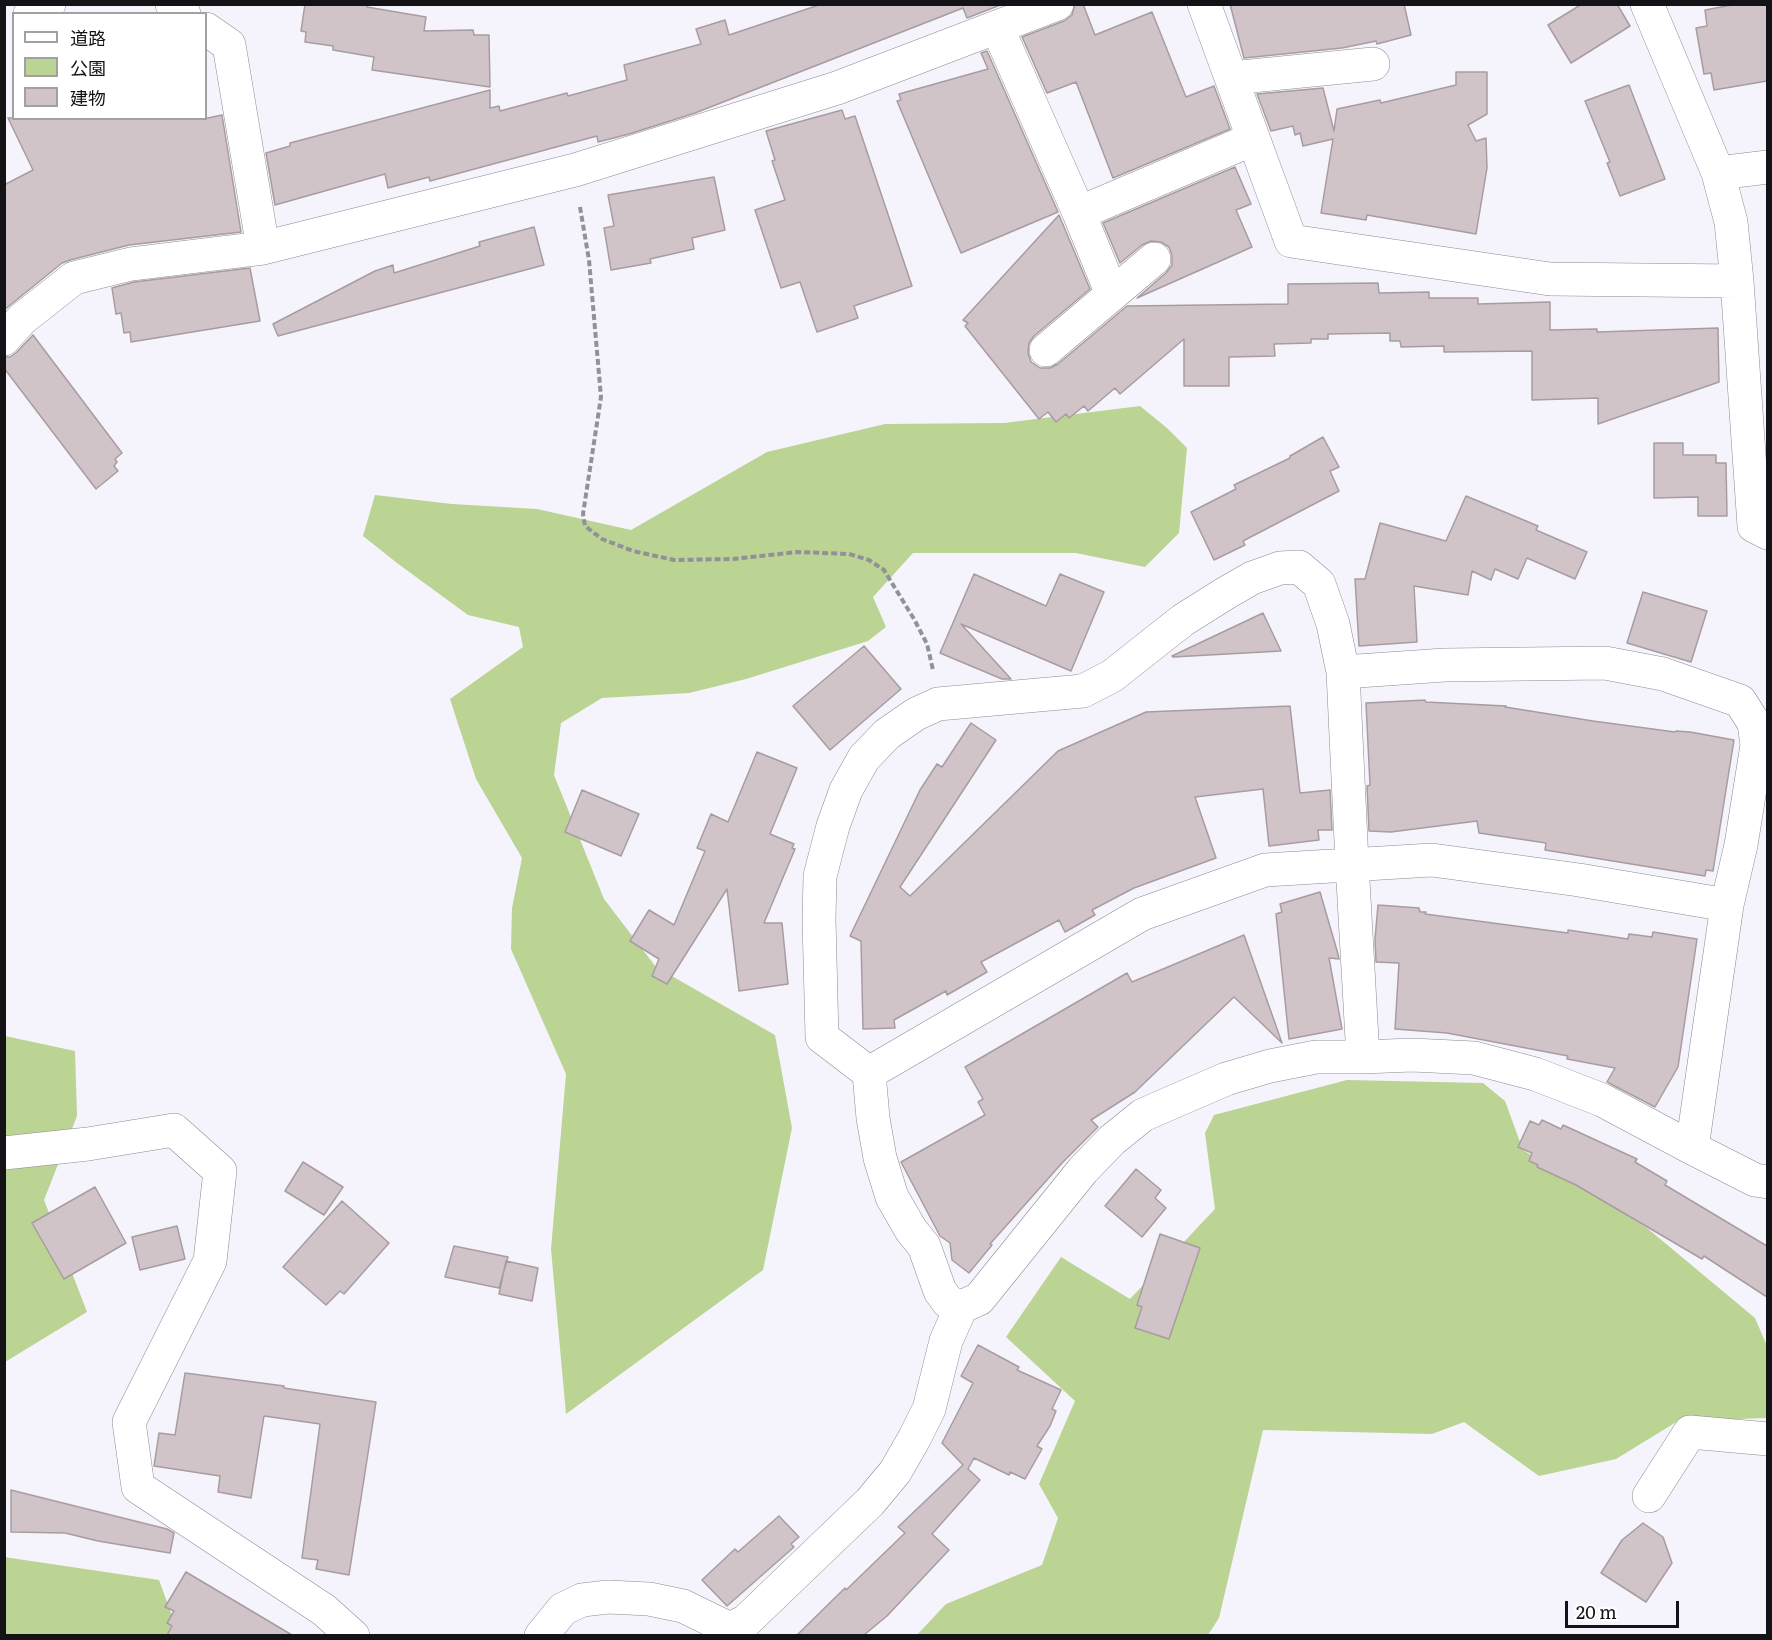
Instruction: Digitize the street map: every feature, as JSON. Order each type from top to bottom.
[{"type":"street","points":[[34,12],[49,4]]},
{"type":"street","points":[[4,339],[22,319],[74,278],[131,264],[263,248],[574,170],[837,88],[1058,4]]},
{"type":"street","points":[[1204,4],[1291,241],[1550,279],[1737,281]]},
{"type":"street","points":[[1647,4],[1718,173],[1731,222],[1754,526],[1767,533]]},
{"type":"street","points":[[997,27],[1112,294]]},
{"type":"street","points":[[207,30],[229,45],[263,248]]},
{"type":"street","points":[[1231,78],[1373,64]]},
{"type":"street","points":[[1079,213],[1253,139]]},
{"type":"street","points":[[1718,173],[1767,167]]},
{"type":"street","points":[[1046,350],[1154,259]]},
{"type":"street","points":[[961,1307],[948,1302],[940,1291],[924,1246],[911,1230],[892,1197],[880,1158],[873,1118],[869,1073],[822,1036],[820,876],[833,826],[846,789],[864,758],[887,734],[916,714],[938,704],[1083,691],[1112,676],[1183,620],[1252,578],[1280,568],[1299,567],[1319,584],[1333,624],[1343,672],[1364,1057]]},
{"type":"street","points":[[1343,672],[1445,665],[1605,663],[1663,674],[1740,701],[1754,723],[1757,745],[1741,845],[1727,904],[1692,1149]]},
{"type":"street","points":[[869,1073],[1142,914],[1265,870],[1432,860],[1579,880],[1727,904]]},
{"type":"street","points":[[541,1635],[563,1609],[582,1599],[608,1597],[649,1599],[683,1606],[730,1629],[746,1622],[870,1502],[895,1472],[929,1409],[946,1341],[961,1307],[979,1299],[1083,1170],[1112,1140],[1143,1115],[1226,1079],[1270,1066],[1316,1057],[1412,1055],[1474,1058],[1535,1074],[1602,1100],[1692,1149],[1755,1180],[1767,1182]]},
{"type":"street","points":[[4,1153],[88,1144],[174,1130],[220,1171],[210,1261],[129,1422],[138,1487],[324,1610],[353,1635]]},
{"type":"street","points":[[1649,1496],[1690,1432],[1767,1439]]},
{"type":"path","points":[[574,170],[589,260],[601,397],[583,514],[585,526],[602,538],[633,551],[674,560],[733,559],[797,552],[849,554],[869,560],[884,570],[927,644],[938,704]]},
{"type":"green space","points":[[1140,406],[1187,448],[1179,533],[1145,567],[1076,553],[913,553],[873,597],[886,627],[868,641],[746,679],[689,693],[602,698],[561,723],[554,775],[604,899],[656,967],[775,1035],[792,1128],[763,1270],[566,1414],[551,1249],[566,1074],[511,949],[512,908],[522,858],[476,779],[450,699],[523,647],[519,627],[468,615],[363,536],[375,495],[452,504],[537,509],[631,530],[767,452],[885,424],[1004,423]]},
{"type":"green space","points":[[5,1036],[75,1051],[77,1116],[44,1200],[87,1312],[5,1362]]},
{"type":"green space","points":[[1347,1080],[1483,1083],[1505,1101],[1523,1150],[1647,1228],[1755,1318],[1767,1346],[1767,1418],[1678,1421],[1616,1459],[1539,1476],[1464,1422],[1432,1434],[1263,1430],[1219,1618],[1208,1635],[916,1636],[946,1604],[1042,1565],[1058,1518],[1039,1484],[1075,1401],[1006,1337],[1061,1257],[1130,1299],[1215,1209],[1205,1133],[1214,1115]]},
{"type":"green space","points":[[4,1557],[159,1580],[179,1635],[5,1635]]},
{"type":"building","points":[[305,4],[368,4],[367,7],[426,17],[424,31],[473,30],[474,35],[489,35],[490,87],[372,70],[374,57],[333,50],[333,46],[305,42],[306,32],[301,31]]},
{"type":"building","points":[[822,4],[1003,4],[967,18],[963,8],[695,113],[629,134],[598,142],[597,136],[430,181],[429,177],[388,188],[385,174],[275,205],[266,153],[290,146],[290,143],[490,90],[490,108],[499,106],[500,111],[567,93],[568,96],[627,80],[624,65],[701,44],[696,29],[725,20],[729,35]]},
{"type":"building","points":[[1075,4],[1083,4],[1095,35],[1152,12],[1186,97],[1214,86],[1230,129],[1113,178],[1076,82],[1047,93],[1022,37],[1064,21],[1072,15]]},
{"type":"building","points":[[1230,4],[1404,4],[1411,35],[1377,44],[1376,41],[1342,48],[1244,58]]},
{"type":"building","points":[[1582,4],[1617,4],[1630,26],[1571,63],[1548,25]]},
{"type":"building","points":[[1737,4],[1767,4],[1767,81],[1714,90],[1711,73],[1704,74],[1696,28],[1707,26],[1705,10]]},
{"type":"building","points":[[987,51],[1058,212],[961,253],[897,101],[901,100],[899,94],[988,69],[981,53]]},
{"type":"building","points":[[1456,72],[1487,72],[1487,114],[1468,125],[1476,141],[1486,138],[1487,168],[1476,234],[1367,215],[1366,220],[1321,213],[1333,139],[1303,146],[1300,133],[1295,135],[1293,126],[1271,131],[1257,94],[1323,88],[1334,131],[1337,109],[1380,100],[1381,103],[1456,85]]},
{"type":"building","points":[[1629,85],[1665,179],[1620,196],[1607,163],[1610,162],[1585,101]]},
{"type":"building","points":[[842,110],[845,119],[855,116],[912,286],[854,306],[858,318],[817,332],[800,282],[781,288],[755,210],[785,200],[772,161],[775,160],[766,131]]},
{"type":"building","points":[[222,115],[241,232],[129,245],[70,260],[62,263],[4,310],[4,185],[33,170],[8,118],[12,120],[207,120]]},
{"type":"building","points":[[1235,167],[1251,204],[1236,210],[1252,247],[1137,298],[1172,265],[1169,247],[1161,242],[1151,241],[1142,245],[1120,263],[1103,223]]},
{"type":"building","points":[[714,177],[725,230],[692,238],[694,249],[650,259],[651,263],[611,270],[604,228],[614,226],[608,195]]},
{"type":"building","points":[[1059,215],[1090,289],[1034,336],[1029,343],[1028,353],[1031,362],[1040,368],[1050,368],[1058,364],[1127,306],[1288,304],[1288,284],[1378,283],[1379,293],[1429,292],[1429,298],[1478,298],[1478,304],[1550,302],[1550,330],[1597,329],[1597,332],[1718,328],[1719,382],[1598,424],[1598,398],[1532,400],[1532,351],[1444,352],[1444,346],[1401,347],[1400,341],[1390,341],[1390,333],[1328,334],[1328,339],[1311,339],[1311,343],[1274,344],[1275,356],[1229,357],[1229,386],[1184,386],[1184,339],[1120,394],[1115,388],[1088,411],[1084,406],[1069,418],[1066,414],[1056,422],[1048,412],[1039,419],[965,326],[968,323],[963,320]]},
{"type":"building","points":[[534,227],[544,265],[278,336],[273,324],[375,271],[393,265],[394,273],[480,246],[479,242]]},
{"type":"building","points":[[250,268],[260,321],[131,342],[130,332],[124,333],[121,313],[116,314],[112,288],[134,282]]},
{"type":"building","points":[[33,335],[122,453],[115,459],[117,462],[114,466],[118,471],[96,489],[4,368],[4,357],[10,357],[17,352]]},
{"type":"building","points":[[1323,437],[1339,467],[1330,471],[1339,491],[1243,541],[1245,545],[1214,560],[1191,512],[1236,489],[1234,485],[1290,458]]},
{"type":"building","points":[[1654,443],[1683,443],[1683,455],[1716,455],[1716,463],[1726,463],[1727,516],[1698,516],[1698,497],[1654,498]]},
{"type":"building","points":[[1466,496],[1538,526],[1536,530],[1587,552],[1575,579],[1527,558],[1518,579],[1495,569],[1491,580],[1472,571],[1468,595],[1414,586],[1417,642],[1359,646],[1355,579],[1365,579],[1380,523],[1446,541]]},
{"type":"building","points":[[974,574],[1046,606],[1060,574],[1104,592],[1071,671],[961,624],[1011,679],[1002,679],[940,653]]},
{"type":"building","points":[[1643,592],[1707,611],[1691,662],[1627,643]]},
{"type":"building","points":[[1263,613],[1281,651],[1172,656]]},
{"type":"building","points":[[864,646],[901,689],[830,750],[793,706]]},
{"type":"building","points":[[1425,700],[1426,702],[1506,706],[1593,721],[1690,732],[1734,740],[1713,871],[1706,870],[1705,876],[1545,850],[1546,843],[1479,833],[1477,821],[1391,832],[1369,831],[1367,786],[1370,785],[1366,703]]},
{"type":"building","points":[[1290,706],[1300,793],[1330,790],[1332,830],[1318,830],[1319,840],[1269,846],[1263,789],[1195,797],[1216,858],[1134,888],[1092,910],[1095,915],[1065,932],[1059,920],[981,962],[987,972],[947,995],[946,991],[894,1020],[895,1028],[863,1029],[861,941],[850,936],[920,790],[937,764],[942,767],[971,723],[996,740],[900,887],[910,896],[1058,751],[1146,712]]},
{"type":"building","points":[[757,752],[797,768],[770,834],[794,844],[792,848],[795,849],[764,923],[782,923],[788,984],[739,991],[727,889],[667,984],[652,976],[659,959],[630,941],[649,910],[674,925],[705,851],[697,848],[711,814],[728,822]]},
{"type":"building","points":[[582,790],[639,814],[621,856],[565,832]]},
{"type":"building","points":[[1320,892],[1339,959],[1329,958],[1342,1029],[1289,1039],[1276,914],[1282,912],[1280,904]]},
{"type":"building","points":[[1378,905],[1419,908],[1420,912],[1426,912],[1425,914],[1568,933],[1568,930],[1628,939],[1629,934],[1652,937],[1653,932],[1697,939],[1678,1067],[1655,1107],[1607,1082],[1615,1068],[1567,1059],[1568,1056],[1447,1033],[1395,1029],[1399,963],[1376,962],[1375,939]]},
{"type":"building","points":[[1244,935],[1282,1043],[1234,997],[1135,1092],[1091,1120],[1098,1127],[1062,1163],[990,1244],[992,1245],[969,1273],[952,1260],[950,1243],[940,1236],[901,1162],[985,1115],[978,1102],[983,1099],[965,1067],[1127,973],[1132,982]]},
{"type":"building","points":[[1542,1120],[1561,1129],[1563,1125],[1637,1159],[1635,1162],[1667,1181],[1665,1185],[1767,1246],[1767,1297],[1704,1256],[1702,1259],[1576,1185],[1529,1161],[1532,1153],[1518,1147],[1530,1121],[1539,1125]]},
{"type":"building","points":[[303,1162],[343,1187],[324,1215],[285,1191]]},
{"type":"building","points":[[1136,1169],[1161,1190],[1155,1198],[1166,1208],[1142,1237],[1105,1206]]},
{"type":"building","points":[[95,1187],[126,1243],[64,1279],[32,1223]]},
{"type":"building","points":[[342,1201],[389,1243],[344,1294],[340,1291],[326,1305],[283,1267]]},
{"type":"building","points":[[177,1226],[185,1259],[140,1270],[132,1237]]},
{"type":"building","points":[[1160,1234],[1200,1248],[1169,1339],[1135,1328],[1142,1307],[1137,1305]]},
{"type":"building","points":[[454,1246],[508,1257],[499,1288],[445,1277]]},
{"type":"building","points":[[506,1261],[538,1268],[532,1301],[499,1294]]},
{"type":"building","points":[[978,1345],[1019,1367],[1017,1370],[1061,1390],[1052,1409],[1056,1411],[1050,1426],[1037,1446],[1042,1449],[1025,1479],[1010,1472],[1009,1475],[974,1458],[968,1469],[980,1480],[932,1534],[949,1550],[887,1616],[864,1635],[797,1635],[905,1533],[898,1527],[963,1465],[942,1443],[973,1383],[961,1376]]},
{"type":"building","points":[[185,1373],[284,1386],[284,1388],[376,1402],[349,1575],[316,1569],[318,1560],[302,1558],[320,1424],[264,1416],[251,1498],[218,1492],[220,1476],[154,1466],[159,1433],[175,1435]]},
{"type":"building","points":[[11,1490],[167,1529],[174,1533],[170,1553],[65,1533],[11,1532]]},
{"type":"building","points":[[779,1516],[799,1537],[791,1544],[794,1547],[727,1606],[702,1580],[735,1549],[738,1552]]},
{"type":"building","points":[[1643,1523],[1663,1537],[1672,1563],[1646,1602],[1601,1573],[1622,1540]]},
{"type":"building","points":[[186,1572],[292,1635],[167,1635],[172,1626],[167,1623],[174,1611],[165,1607]]}]
